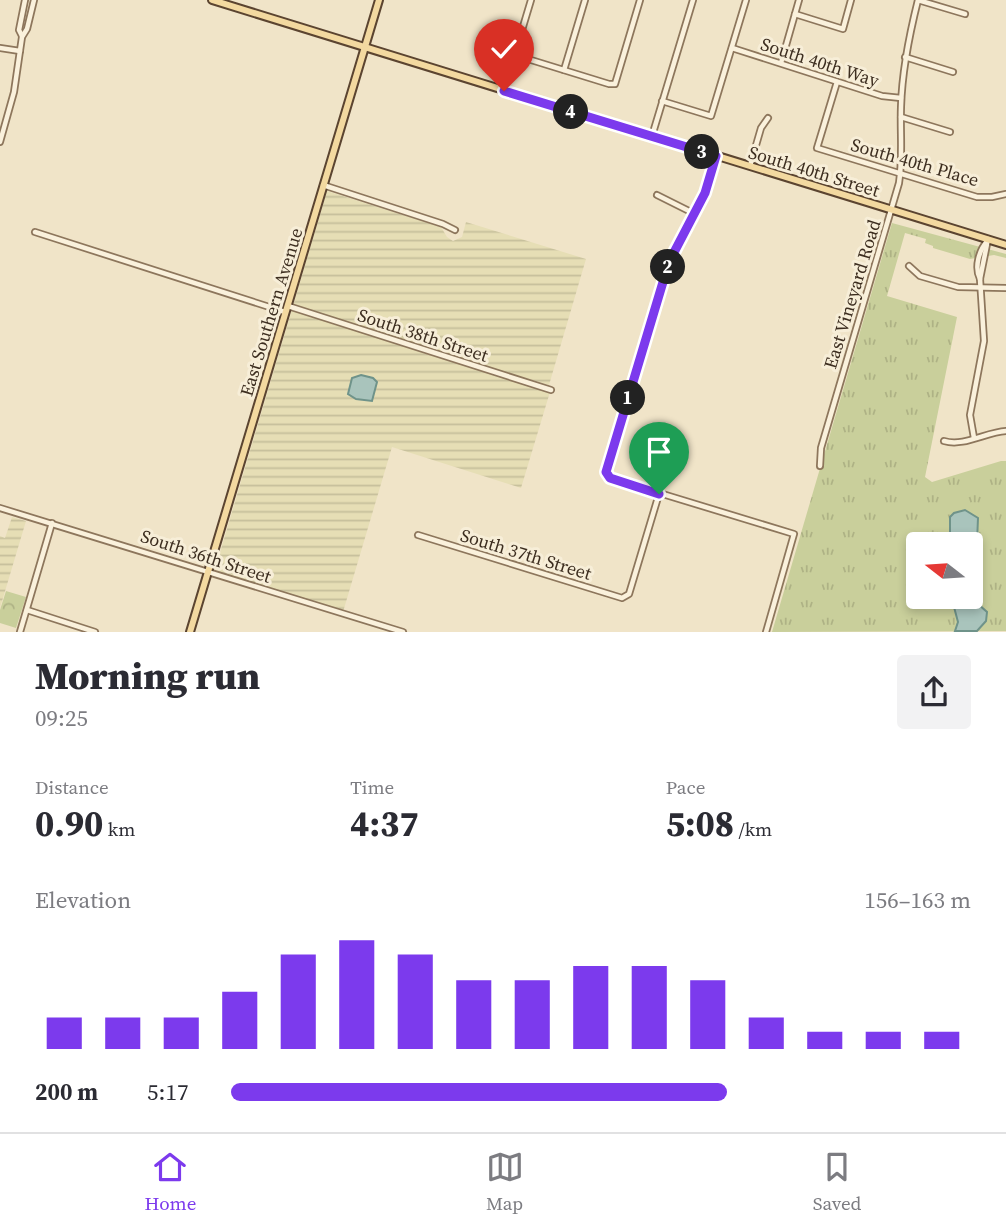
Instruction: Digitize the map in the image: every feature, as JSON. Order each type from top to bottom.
[{"type":"main road","name":"South 40th Street","points":[[212,0],[1006,245]]},
{"type":"main road","name":"East Southern Avenue","points":[[190,632],[379,0]]},
{"type":"street","points":[[22,37],[19,30],[25,0]]},
{"type":"street","points":[[0,142],[14,92],[22,37],[27,29],[34,0]]},
{"type":"street","points":[[504,91],[531,0]]},
{"type":"street","points":[[564,70],[585,0]]},
{"type":"street","points":[[492,48],[615,84],[640,0]]},
{"type":"street","points":[[651,136],[693,0]]},
{"type":"street","points":[[662,101],[711,117],[746,0]]},
{"type":"street","points":[[780,63],[799,0]]},
{"type":"street","points":[[795,14],[843,29],[851,0]]},
{"type":"street","points":[[918,0],[965,14]]},
{"type":"street","name":"East Vineyard Road","points":[[820,466],[821,448],[901,174],[901,98],[905,44],[918,0]]},
{"type":"street","points":[[0,48],[20,51]]},
{"type":"street","name":"South 40th Way","points":[[732,48],[882,96],[901,98]]},
{"type":"street","points":[[905,57],[953,72]]},
{"type":"street","name":"South 40th Place","points":[[837,82],[817,148],[977,197],[1006,194]]},
{"type":"street","points":[[901,117],[950,132]]},
{"type":"street","points":[[750,166],[761,128],[768,118]]},
{"type":"street","points":[[716,156],[705,193],[669,262],[607,476],[794,534],[766,632]]},
{"type":"street","points":[[323,185],[455,230]]},
{"type":"street","points":[[657,195],[695,214]]},
{"type":"street","name":"South 38th Street","points":[[35,232],[551,390]]},
{"type":"street","points":[[974,438],[970,415],[984,341],[977,268],[981,262],[983,246],[988,239]]},
{"type":"street","points":[[909,266],[915,273],[965,288],[1006,288]]},
{"type":"street","points":[[944,441],[958,443],[1006,431]]},
{"type":"street","name":"South 37th Street","points":[[418,535],[626,597],[659,494]]},
{"type":"street","name":"South 36th Street","points":[[0,508],[403,632]]},
{"type":"street","points":[[20,632],[52,523]]},
{"type":"street","points":[[26,610],[95,632]]},
{"type":"shaded area","points":[[327,191],[441,227],[453,241],[462,237],[466,222],[586,259],[549,385],[421,347],[420,352],[550,392],[521,488],[392,447],[343,612],[220,573],[216,566]]},
{"type":"shaded area","points":[[12,517],[26,521],[0,608],[0,536],[5,538]]},
{"type":"green space","points":[[892,223],[1006,254],[1006,258],[994,255],[970,259],[933,248],[925,243],[926,239],[905,233],[887,296],[957,317],[925,477],[932,482],[1006,461],[1006,631],[772,632]]},
{"type":"green space","points":[[6,591],[26,597],[16,628],[0,623],[0,610]]},
{"type":"water","points":[[361,375],[377,382],[372,401],[356,399],[348,394],[352,378]]},
{"type":"water","points":[[965,510],[978,518],[977,532],[950,532],[950,517]]},
{"type":"water","points":[[955,609],[984,609],[987,612],[986,621],[977,631],[955,631],[958,622]]},
{"type":"route","points":[[504,91],[716,156],[705,193],[669,262],[606,472],[610,478],[659,494]]}]
